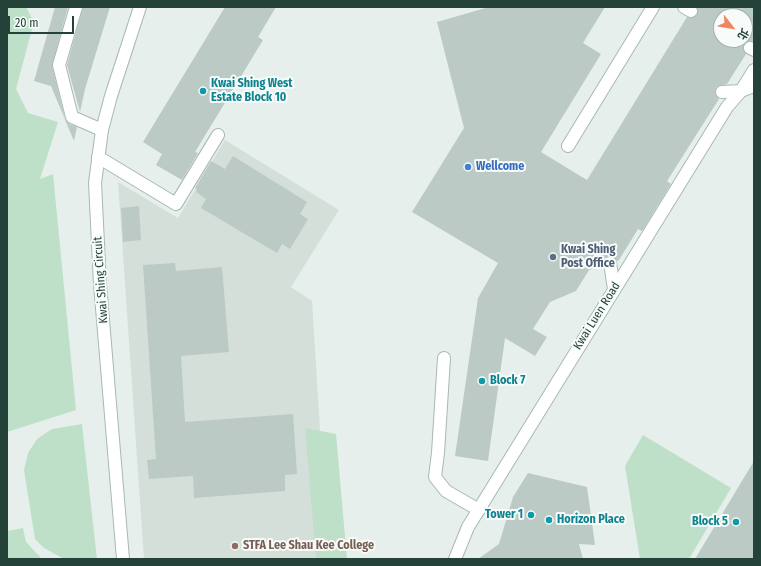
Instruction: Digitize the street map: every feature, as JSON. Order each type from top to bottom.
[{"type":"street","points":[[76,7],[59,65],[72,117],[102,130]]},
{"type":"street","name":"Kwai Shing Circuit","points":[[124,559],[100,284],[95,183],[102,130],[111,96],[140,7]]},
{"type":"street","points":[[568,146],[653,7]]},
{"type":"street","points":[[722,92],[741,91],[754,70]]},
{"type":"street","name":"Kwai Luen Road","points":[[455,559],[468,527],[727,106],[741,91],[754,86]]},
{"type":"street","points":[[98,157],[176,204],[218,135]]},
{"type":"street","points":[[610,263],[614,289]]},
{"type":"street","points":[[444,358],[435,477],[446,491],[479,510]]},
{"type":"shaded area","points":[[225,140],[339,210],[291,287],[312,301],[328,559],[144,559],[118,182],[178,218]]},
{"type":"green space","points":[[7,7],[26,7],[34,22],[16,89],[28,113],[58,122],[40,179],[53,174],[76,410],[7,432],[7,192]]},
{"type":"green space","points":[[82,424],[97,559],[64,559],[44,548],[35,539],[24,470],[28,453],[37,439],[52,429]]},
{"type":"green space","points":[[305,428],[336,434],[347,559],[316,559]]},
{"type":"green space","points":[[643,435],[731,488],[689,559],[640,559],[625,466]]},
{"type":"green space","points":[[23,528],[26,542],[42,559],[7,559],[7,531]]},
{"type":"building","points":[[55,7],[68,7],[52,66],[65,119],[69,124],[77,127],[74,141],[51,86],[34,81]]},
{"type":"building","points":[[83,7],[110,7],[85,89],[80,112],[67,65]]},
{"type":"building","name":"Kwai Shing West Estate Block 10","points":[[225,7],[276,7],[258,37],[263,40],[195,152],[198,153],[182,180],[156,165],[162,154],[143,142]]},
{"type":"building","points":[[489,7],[605,7],[583,43],[601,54],[541,152],[587,180],[687,17],[691,18],[697,15],[697,7],[754,7],[754,41],[753,8],[713,8],[713,48],[743,48],[746,54],[727,84],[716,88],[715,93],[719,99],[667,181],[671,184],[642,231],[638,229],[619,260],[617,261],[612,256],[606,257],[603,261],[603,265],[589,270],[576,291],[550,302],[533,329],[547,337],[535,356],[505,338],[488,461],[455,456],[478,298],[498,263],[412,212],[464,128],[437,22]]},
{"type":"building","points":[[233,156],[307,202],[300,214],[308,219],[290,249],[282,244],[277,253],[201,208],[206,199],[196,192],[197,189],[195,188],[211,161],[225,169]]},
{"type":"building","points":[[139,206],[141,240],[123,242],[121,208]]},
{"type":"building","points":[[175,263],[176,271],[222,267],[229,352],[181,356],[185,422],[293,414],[297,474],[285,475],[285,491],[194,498],[193,476],[149,479],[147,460],[156,459],[143,265]]},
{"type":"building","name":"Block 5","points":[[754,461],[754,559],[695,559]]},
{"type":"building","name":"Horizon Place","points":[[528,473],[587,487],[595,545],[579,544],[583,559],[478,559],[499,544],[513,497]]},
{"type":"place","name":"Kwai Shing West Estate Block 10","points":[[203,91]]},
{"type":"place","name":"Wellcome","points":[[468,167]]},
{"type":"place","name":"Kwai Shing Post Office","points":[[553,257]]},
{"type":"place","name":"Block 7","points":[[482,381]]},
{"type":"place","name":"Tower 1","points":[[531,515]]},
{"type":"place","name":"Horizon Place","points":[[549,520]]},
{"type":"place","name":"Block 5","points":[[736,522]]},
{"type":"place","name":"STFA Lee Shau Kee College","points":[[235,546]]}]
